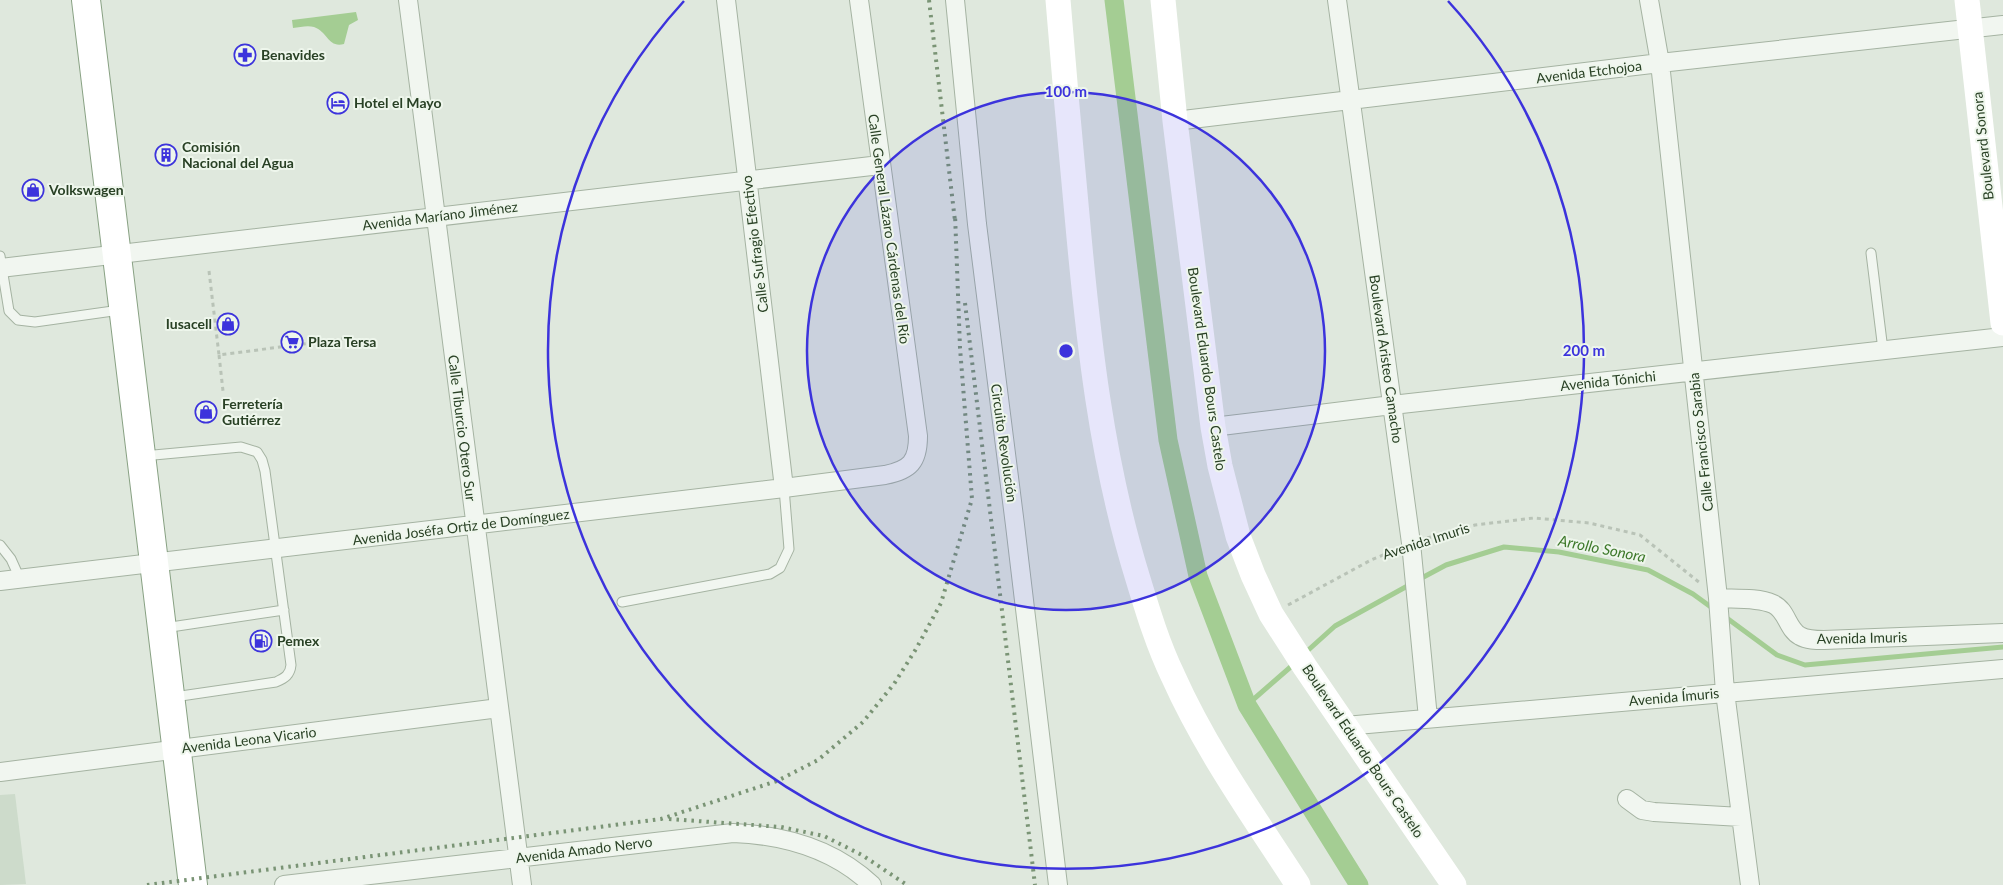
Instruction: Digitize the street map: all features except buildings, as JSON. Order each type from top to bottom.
[{"type":"highway","points":[[86,0],[193,885]]},
{"type":"main road","points":[[1058,0],[1085,313],[1106,452],[1125,535],[1159,643],[1186,704],[1203,737],[1298,885]]},
{"type":"main road","name":"Boulevard Eduardo Bours Castelo","points":[[1164,0],[1175,121],[1213,427],[1222,474],[1238,536],[1252,574],[1271,614],[1454,885]]},
{"type":"main road","name":"Boulevard Sonora","points":[[1967,0],[2003,322]]},
{"type":"street","name":"Calle Tiburcio Otero Sur","points":[[408,0],[522,885]]},
{"type":"street","name":"Calle Sufragio Efectivo","points":[[726,0],[784,488]]},
{"type":"street","name":"Calle General Lázaro Cárdenas del Río","points":[[859,0],[918,436],[916,457]]},
{"type":"street","name":"Circuito Revolución","points":[[955,0],[977,224],[1016,525],[1058,885]]},
{"type":"street","name":"Boulevard Aristeo Camacho","points":[[1337,0],[1411,543],[1428,718]]},
{"type":"street","name":"Calle Francisco Sarabia","points":[[1649,0],[1660,63],[1718,598],[1725,692],[1750,885]]},
{"type":"street","name":"Avenida Etchojoa","points":[[1175,121],[1660,63],[2003,25]]},
{"type":"street","name":"Avenida Maríano Jiménez","points":[[1,264],[116,254],[880,165]]},
{"type":"street","name":"Avenida Tónichi","points":[[1213,427],[1392,405],[2003,337]]},
{"type":"street","name":"Avenida Joséfa Ortiz de Domínguez","points":[[0,581],[784,488],[899,472],[909,466],[916,457]]},
{"type":"street","name":"Avenida Imuris","points":[[1718,598],[1761,601],[1774,604],[1784,613],[1793,630],[1800,636],[1810,639],[2003,633]]},
{"type":"street","name":"Avenida Ímuris","points":[[1345,726],[2003,669]]},
{"type":"street","name":"Avenida Leona Vicario","points":[[0,772],[499,708]]},
{"type":"street","points":[[1627,799],[1642,810],[1741,818]]},
{"type":"street","name":"Avenida Amado Nervo","points":[[284,885],[733,833],[757,834],[786,839],[809,846],[851,868],[872,885]]},
{"type":"lane","points":[[1871,253],[1883,350]]},
{"type":"lane","points":[[1,264],[9,311],[18,320],[35,322],[123,309]]},
{"type":"lane","points":[[140,456],[241,447],[257,452],[262,460],[265,471],[291,665],[290,672],[284,679],[276,682],[170,698]]},
{"type":"lane","points":[[622,602],[770,574],[780,568],[789,549],[784,488]]},
{"type":"lane","points":[[0,545],[12,559],[20,579]]},
{"type":"lane","points":[[161,629],[284,610]]},
{"type":"path","points":[[210,271],[223,391]]},
{"type":"path","points":[[219,354],[357,337]]},
{"type":"path","name":"Avenida Imuris","points":[[1271,614],[1371,560],[1411,543],[1440,533],[1475,525],[1534,518],[1589,522],[1640,535],[1718,598]]},
{"type":"shaded area","points":[[356,12],[358,20],[349,25],[344,44],[339,45],[331,42],[319,29],[314,27],[293,28],[292,20]]},
{"type":"shaded area","points":[[15,794],[26,884],[0,885],[0,795]]},
{"type":"waterway","points":[[1114,0],[1168,440],[1198,576],[1247,705],[1359,885]]},
{"type":"waterway","name":"Arrollo Sonora","points":[[1418,580],[1446,565],[1504,547],[1559,552],[1648,570],[1693,594],[1715,610]]},
{"type":"waterway","name":"Arrollo Sonora","points":[[1305,653],[1335,626],[1411,584]]},
{"type":"waterway","name":"Arrollo Sonora","points":[[1724,616],[1777,655],[1805,665],[2003,647]]},
{"type":"waterway","name":"Arrollo Sonora","points":[[1247,705],[1294,664]]},
{"type":"railway","points":[[929,0],[955,221]]},
{"type":"railway","points":[[147,885],[661,819],[777,781],[818,760],[863,722],[894,684],[916,649],[941,603],[972,499],[960,348],[955,214]]},
{"type":"railway","points":[[965,303],[1035,885]]},
{"type":"railway","points":[[669,819],[781,827],[824,836],[862,855],[907,885]]},
{"type":"place","name":"Benavides","points":[[245,55]]},
{"type":"place","name":"Hotel el Mayo","points":[[338,103]]},
{"type":"place","name":"Comisión Nacional del Agua","points":[[166,155]]},
{"type":"place","name":"Volkswagen","points":[[33,190]]},
{"type":"place","name":"Iusacell","points":[[228,324]]},
{"type":"place","name":"Plaza Tersa","points":[[292,342]]},
{"type":"place","name":"Ferretería Gutiérrez","points":[[206,412]]},
{"type":"place","name":"Pemex","points":[[261,641]]}]
